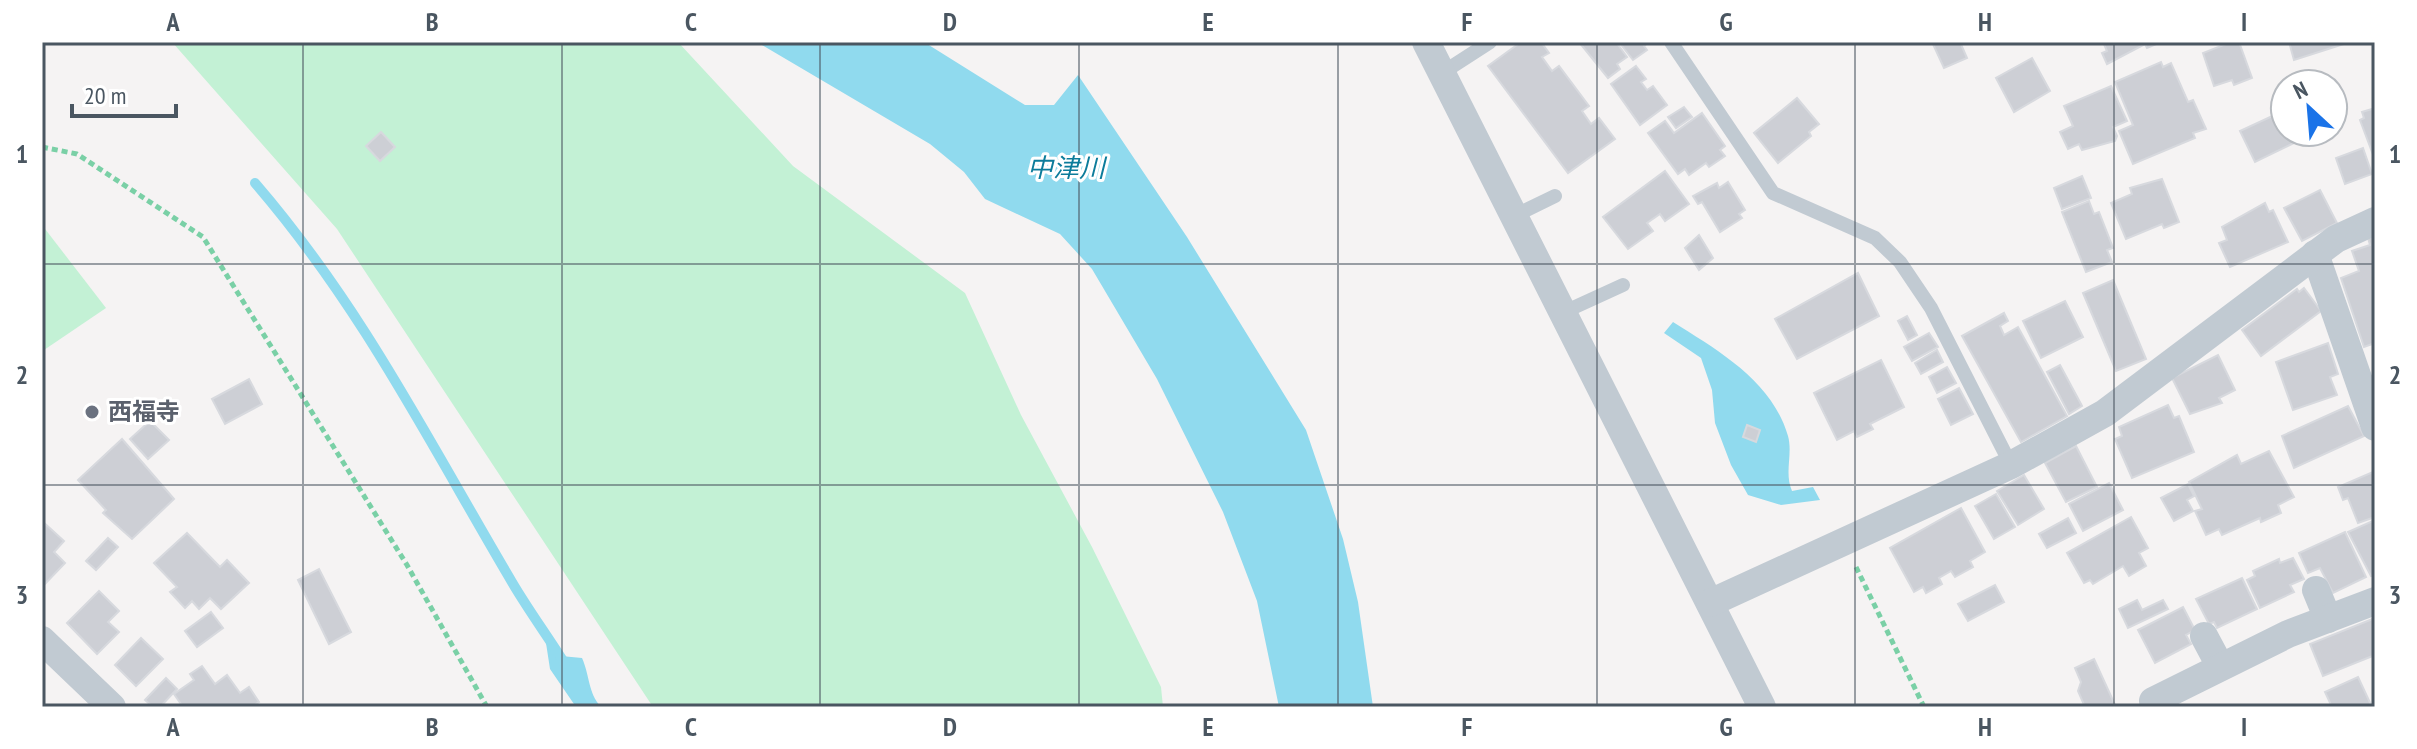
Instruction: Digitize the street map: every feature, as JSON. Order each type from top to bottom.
[{"type":"street","points":[[1426,42],[1762,707]]},
{"type":"street","points":[[1710,603],[2011,465],[2105,413],[2336,239],[2375,221]]},
{"type":"street","points":[[2315,254],[2375,427]]},
{"type":"street","points":[[2316,590],[2328,619]]},
{"type":"street","points":[[2153,701],[2220,666],[2375,601]]},
{"type":"street","points":[[2204,636],[2220,666]]},
{"type":"street","points":[[42,640],[112,707]]},
{"type":"lane","points":[[1442,73],[1490,42]]},
{"type":"lane","points":[[1671,42],[1773,193],[1875,238],[1900,262],[1931,308],[2011,465]]},
{"type":"lane","points":[[1514,216],[1555,196]]},
{"type":"lane","points":[[1564,312],[1623,285]]},
{"type":"path","points":[[42,147],[77,154],[203,237],[407,565],[487,707]]},
{"type":"path","points":[[1855,564],[1924,707]]},
{"type":"green space","points":[[172,42],[678,42],[793,166],[965,293],[1021,415],[1092,547],[1161,687],[1163,707],[653,707],[337,229]]},
{"type":"green space","points":[[42,225],[106,308],[44,350],[42,348]]},
{"type":"water","name":"中津川","points":[[757,42],[924,42],[1025,105],[1054,105],[1078,75],[1187,237],[1306,430],[1343,539],[1358,602],[1373,707],[1279,707],[1257,601],[1223,512],[1157,379],[1092,269],[1060,234],[985,199],[964,172],[930,144]]},
{"type":"water","points":[[1673,322],[1725,356],[1757,383],[1780,416],[1788,436],[1792,491],[1813,487],[1820,500],[1781,505],[1748,495],[1731,465],[1715,423],[1712,390],[1701,358],[1664,333]]},
{"type":"water","points":[[546,643],[561,656],[582,658],[591,690],[601,707],[576,707],[550,669]]},
{"type":"building","points":[[1521,42],[1541,42],[1549,53],[1542,57],[1552,71],[1559,66],[1589,106],[1582,111],[1591,124],[1599,118],[1615,139],[1568,173],[1488,66]]},
{"type":"building","points":[[1579,42],[1616,42],[1627,57],[1617,64],[1620,69],[1608,78]]},
{"type":"building","points":[[1619,42],[1649,42],[1644,46],[1647,50],[1633,60]]},
{"type":"building","points":[[1932,42],[1960,42],[1967,58],[1944,68]]},
{"type":"building","points":[[2103,42],[2161,42],[2147,48],[2145,44],[2107,64],[2102,53],[2107,51]]},
{"type":"building","points":[[2239,42],[2252,78],[2234,85],[2232,80],[2214,86],[2203,53]]},
{"type":"building","points":[[2289,42],[2350,42],[2294,60]]},
{"type":"building","points":[[2032,58],[2050,91],[2014,112],[1996,78]]},
{"type":"building","points":[[2161,62],[2163,67],[2171,63],[2188,102],[2193,100],[2206,129],[2193,133],[2195,138],[2133,164],[2119,131],[2133,125],[2115,82]]},
{"type":"building","points":[[1636,66],[1646,79],[1641,82],[1647,90],[1653,86],[1667,105],[1640,125],[1611,84]]},
{"type":"building","points":[[2111,86],[2127,121],[2113,127],[2117,136],[2115,141],[2082,150],[2079,144],[2068,149],[2060,132],[2073,126],[2064,106]]},
{"type":"building","points":[[1797,98],[1819,124],[1809,132],[1811,136],[1778,163],[1754,133]]},
{"type":"building","points":[[1684,107],[1692,117],[1676,128],[1668,117]]},
{"type":"building","points":[[2375,108],[2375,160],[2360,120],[2364,118],[2362,112]]},
{"type":"building","points":[[1702,113],[1725,146],[1720,150],[1725,156],[1709,167],[1706,163],[1689,175],[1685,169],[1678,174],[1648,133],[1665,121],[1674,133]]},
{"type":"building","points":[[2269,118],[2269,148],[2284,148],[2255,162],[2240,131]]},
{"type":"building","points":[[381,132],[395,147],[380,161],[366,146]]},
{"type":"building","points":[[2363,148],[2372,174],[2345,184],[2336,158]]},
{"type":"building","points":[[1665,171],[1689,204],[1665,221],[1660,214],[1647,223],[1653,231],[1628,249],[1603,217]]},
{"type":"building","points":[[2082,176],[2091,198],[2062,209],[2054,188]]},
{"type":"building","points":[[2162,179],[2179,222],[2164,228],[2162,224],[2126,239],[2111,203],[2132,194],[2130,188]]},
{"type":"building","points":[[1728,182],[1745,210],[1739,214],[1742,218],[1720,232],[1702,202],[1698,204],[1693,196],[1717,183],[1719,188]]},
{"type":"building","points":[[2320,190],[2337,223],[2302,241],[2284,208]]},
{"type":"building","points":[[2089,201],[2094,214],[2099,212],[2113,248],[2107,250],[2112,262],[2086,272],[2062,212]]},
{"type":"building","points":[[2265,203],[2269,212],[2273,210],[2288,242],[2230,267],[2219,243],[2227,240],[2222,227]]},
{"type":"building","points":[[1699,235],[1713,258],[1699,270],[1685,248]]},
{"type":"building","points":[[2375,236],[2375,343],[2364,347],[2341,278],[2359,271],[2352,251],[2370,245],[2368,238]]},
{"type":"building","points":[[1858,273],[1879,316],[1797,359],[1775,319]]},
{"type":"building","points":[[2113,280],[2146,359],[2116,371],[2083,293]]},
{"type":"building","points":[[2304,288],[2321,311],[2261,356],[2242,330],[2297,289],[2299,292]]},
{"type":"building","points":[[2065,301],[2083,337],[2041,358],[2023,321]]},
{"type":"building","points":[[2004,313],[2008,321],[2000,326],[2004,335],[2018,327],[2067,416],[2021,442],[1962,336]]},
{"type":"building","points":[[1907,316],[1917,335],[1908,340],[1898,321]]},
{"type":"building","points":[[1929,333],[1938,347],[1912,361],[1904,347]]},
{"type":"building","points":[[2328,343],[2338,374],[2330,377],[2337,395],[2293,410],[2276,362]]},
{"type":"building","points":[[1937,350],[1943,362],[1921,374],[1915,363]]},
{"type":"building","points":[[2218,355],[2235,390],[2219,398],[2222,403],[2190,414],[2172,378]]},
{"type":"building","points":[[1881,360],[1904,407],[1870,424],[1873,429],[1857,437],[1854,431],[1837,440],[1814,393]]},
{"type":"building","points":[[2060,365],[2082,406],[2069,414],[2047,372]]},
{"type":"building","points":[[1947,367],[1956,383],[1937,393],[1929,377]]},
{"type":"building","points":[[249,379],[262,404],[225,424],[212,399]]},
{"type":"building","points":[[1959,388],[1973,414],[1951,425],[1938,399]]},
{"type":"building","points":[[2168,405],[2174,418],[2179,416],[2194,452],[2132,478],[2115,439],[2122,436],[2119,427]]},
{"type":"building","points":[[2348,406],[2364,436],[2294,468],[2282,436]]},
{"type":"building","points":[[150,421],[169,440],[148,459],[130,439]]},
{"type":"building","points":[[1747,425],[1760,430],[1756,442],[1743,437]]},
{"type":"building","points":[[122,439],[174,499],[132,539],[103,513],[106,510],[78,480]]},
{"type":"building","points":[[2076,446],[2097,487],[2066,502],[2045,463]]},
{"type":"building","points":[[2269,451],[2294,497],[2278,505],[2281,513],[2261,522],[2260,518],[2222,535],[2219,529],[2206,535],[2195,511],[2202,509],[2189,482],[2237,455],[2241,464]]},
{"type":"building","points":[[2373,472],[2375,517],[2358,523],[2348,498],[2343,500],[2338,487]]},
{"type":"building","points":[[2024,475],[2044,509],[2018,525],[1997,491]]},
{"type":"building","points":[[2109,483],[2123,510],[2083,531],[2069,504]]},
{"type":"building","points":[[2188,484],[2194,496],[2187,500],[2193,511],[2174,521],[2161,498]]},
{"type":"building","points":[[1996,494],[2015,527],[1994,539],[1975,506]]},
{"type":"building","points":[[1961,508],[1985,552],[1970,561],[1973,567],[1955,577],[1951,571],[1939,578],[1942,584],[1926,593],[1923,587],[1914,592],[1890,548]]},
{"type":"building","points":[[2131,517],[2148,548],[2139,553],[2146,566],[2129,576],[2123,566],[2093,584],[2090,580],[2084,583],[2067,553]]},
{"type":"building","points":[[2068,518],[2076,533],[2047,548],[2039,534]]},
{"type":"building","points":[[2375,520],[2375,575],[2371,576],[2348,532]]},
{"type":"building","points":[[42,521],[64,541],[54,552],[65,563],[42,587]]},
{"type":"building","points":[[2345,532],[2366,577],[2333,593],[2320,568],[2308,573],[2299,553]]},
{"type":"building","points":[[187,533],[220,567],[227,560],[249,583],[221,609],[210,598],[199,609],[192,601],[185,608],[170,592],[177,587],[154,563]]},
{"type":"building","points":[[108,538],[118,547],[96,570],[86,561]]},
{"type":"building","points":[[2293,558],[2304,579],[2290,585],[2294,592],[2260,608],[2247,580],[2255,576],[2253,571],[2279,559],[2280,563]]},
{"type":"building","points":[[319,569],[351,632],[329,644],[298,580]]},
{"type":"building","points":[[2242,578],[2257,609],[2217,628],[2214,622],[2209,624],[2196,599]]},
{"type":"building","points":[[1995,585],[2004,602],[1968,621],[1958,604]]},
{"type":"building","points":[[99,591],[119,611],[108,622],[119,632],[97,654],[67,623]]},
{"type":"building","points":[[2137,600],[2142,610],[2163,600],[2168,609],[2128,628],[2119,609]]},
{"type":"building","points":[[2183,607],[2195,630],[2186,635],[2191,644],[2155,663],[2138,630]]},
{"type":"building","points":[[211,612],[223,628],[197,647],[185,631]]},
{"type":"building","points":[[2375,618],[2375,655],[2323,676],[2310,644]]},
{"type":"building","points":[[141,638],[163,659],[136,686],[115,665]]},
{"type":"building","points":[[2094,659],[2116,707],[2085,707],[2078,691],[2081,682],[2075,668]]},
{"type":"building","points":[[202,666],[215,684],[227,675],[240,693],[249,687],[259,702],[252,707],[183,707],[174,694],[194,680],[190,674]]},
{"type":"building","points":[[2358,677],[2372,707],[2332,707],[2325,692]]},
{"type":"building","points":[[166,678],[177,689],[160,707],[153,707],[145,700]]},
{"type":"waterway","points":[[255,183],[328,277],[360,325],[516,588],[565,664]]},
{"type":"place","name":"西福寺","points":[[92,412]]}]
